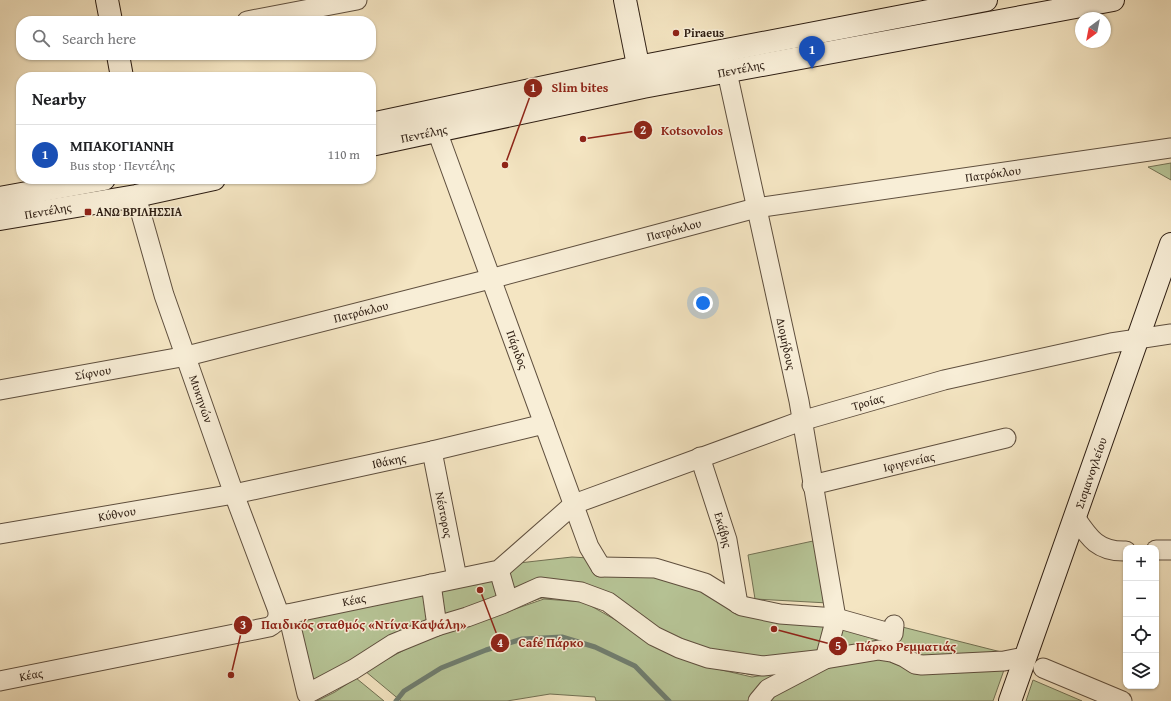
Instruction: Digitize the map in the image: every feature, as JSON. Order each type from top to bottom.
[{"type":"main road","points":[[107,0],[110,16]]},
{"type":"main road","points":[[618,0],[638,74]]},
{"type":"main road","points":[[625,0],[638,74]]},
{"type":"main road","name":"Πεντέλης","points":[[376,123],[638,74],[986,0]]},
{"type":"main road","name":"Πεντέλης","points":[[376,144],[437,131],[638,74],[727,72],[1113,0]]},
{"type":"main road","points":[[119,60],[121,72]]},
{"type":"main road","name":"Πεντέλης","points":[[0,198],[77,184]]},
{"type":"main road","name":"Πεντέλης","points":[[0,219],[138,188],[172,184]]},
{"type":"main road","name":"Σισμανογλείου","points":[[1010,701],[1034,664],[1075,517],[1171,244]]},
{"type":"street","points":[[273,16],[357,0]]},
{"type":"street","name":"Διομήδους","points":[[727,72],[799,401],[801,421],[836,618]]},
{"type":"street","name":"Πάριδος","points":[[437,131],[544,424],[572,512],[589,547],[601,567]]},
{"type":"street","name":"Πατρόκλου","points":[[187,356],[490,279],[756,208],[1171,148]]},
{"type":"street","name":"Μυκηνών","points":[[138,188],[164,295],[187,356],[234,494],[277,608],[283,615],[307,694],[354,669],[393,644],[437,626]]},
{"type":"street","name":"Τροίας","points":[[572,512],[700,457],[801,421],[944,380],[1024,361],[1138,338],[1171,334]]},
{"type":"street","name":"Σίφνου","points":[[0,390],[187,356]]},
{"type":"street","name":"Ιθάκης","points":[[234,494],[432,451],[544,424]]},
{"type":"street","name":"Ιφιγενείας","points":[[812,485],[1006,438]]},
{"type":"street","name":"Νέστορος","points":[[432,451],[457,578]]},
{"type":"street","name":"Εκάβης","points":[[700,457],[727,540],[738,604]]},
{"type":"street","name":"Κύθνου","points":[[0,534],[234,494]]},
{"type":"street","points":[[508,601],[499,570],[572,512]]},
{"type":"street","points":[[1075,517],[1091,540],[1108,549],[1123,551]]},
{"type":"street","points":[[1159,550],[1171,550]]},
{"type":"street","points":[[594,597],[601,567],[655,568],[705,583],[742,606],[780,614],[836,618],[893,634],[894,625]]},
{"type":"street","name":"Κέας","points":[[0,681],[269,628],[283,615],[499,570]]},
{"type":"street","points":[[431,584],[437,626],[467,617],[540,587],[582,592],[608,602],[654,636],[679,648],[708,658],[763,666],[825,659],[879,650],[892,652],[915,664],[922,665],[1004,661],[1019,658],[1122,701]]},
{"type":"street","points":[[758,701],[768,689],[825,659],[836,618]]},
{"type":"green space","points":[[1171,163],[1171,180],[1148,167]]},
{"type":"green space","points":[[813,541],[828,603],[755,599],[748,555]]},
{"type":"green space","points":[[572,557],[642,561],[750,604],[847,613],[1017,656],[879,656],[752,675],[713,666],[675,651],[585,600],[542,598],[417,640],[314,700],[292,611],[510,564]]},
{"type":"green space","points":[[544,599],[584,602],[674,653],[713,668],[752,677],[878,657],[918,673],[1004,670],[993,701],[596,701],[595,697],[550,694],[507,701],[401,701],[365,671],[419,642]]},
{"type":"green space","points":[[356,678],[384,701],[317,701],[335,692]]},
{"type":"green space","points":[[1033,680],[1082,701],[1026,701]]},
{"type":"waterway","points":[[396,701],[404,691],[441,668],[486,650],[522,639],[562,637],[595,647],[635,666],[669,701]]},
{"type":"place","name":"Piraeus","points":[[676,33]]},
{"type":"place","name":"ΜΠΑΚΟΓΙΑΝΝΗ","points":[[812,69]]},
{"type":"place","name":"Kotsovolos","points":[[583,139]]},
{"type":"place","name":"Slim bites","points":[[505,165]]},
{"type":"place","name":"ΑΝΩ ΒΡΙΛΗΣΣΙΑ","points":[[88,212]]},
{"type":"place","name":"Café Πάρκο","points":[[480,590]]},
{"type":"place","name":"Πάρκο Ρεμματιάς","points":[[774,629]]},
{"type":"place","name":"Παιδικός σταθμός «Ντίνα Καψάλη»","points":[[231,675]]}]
